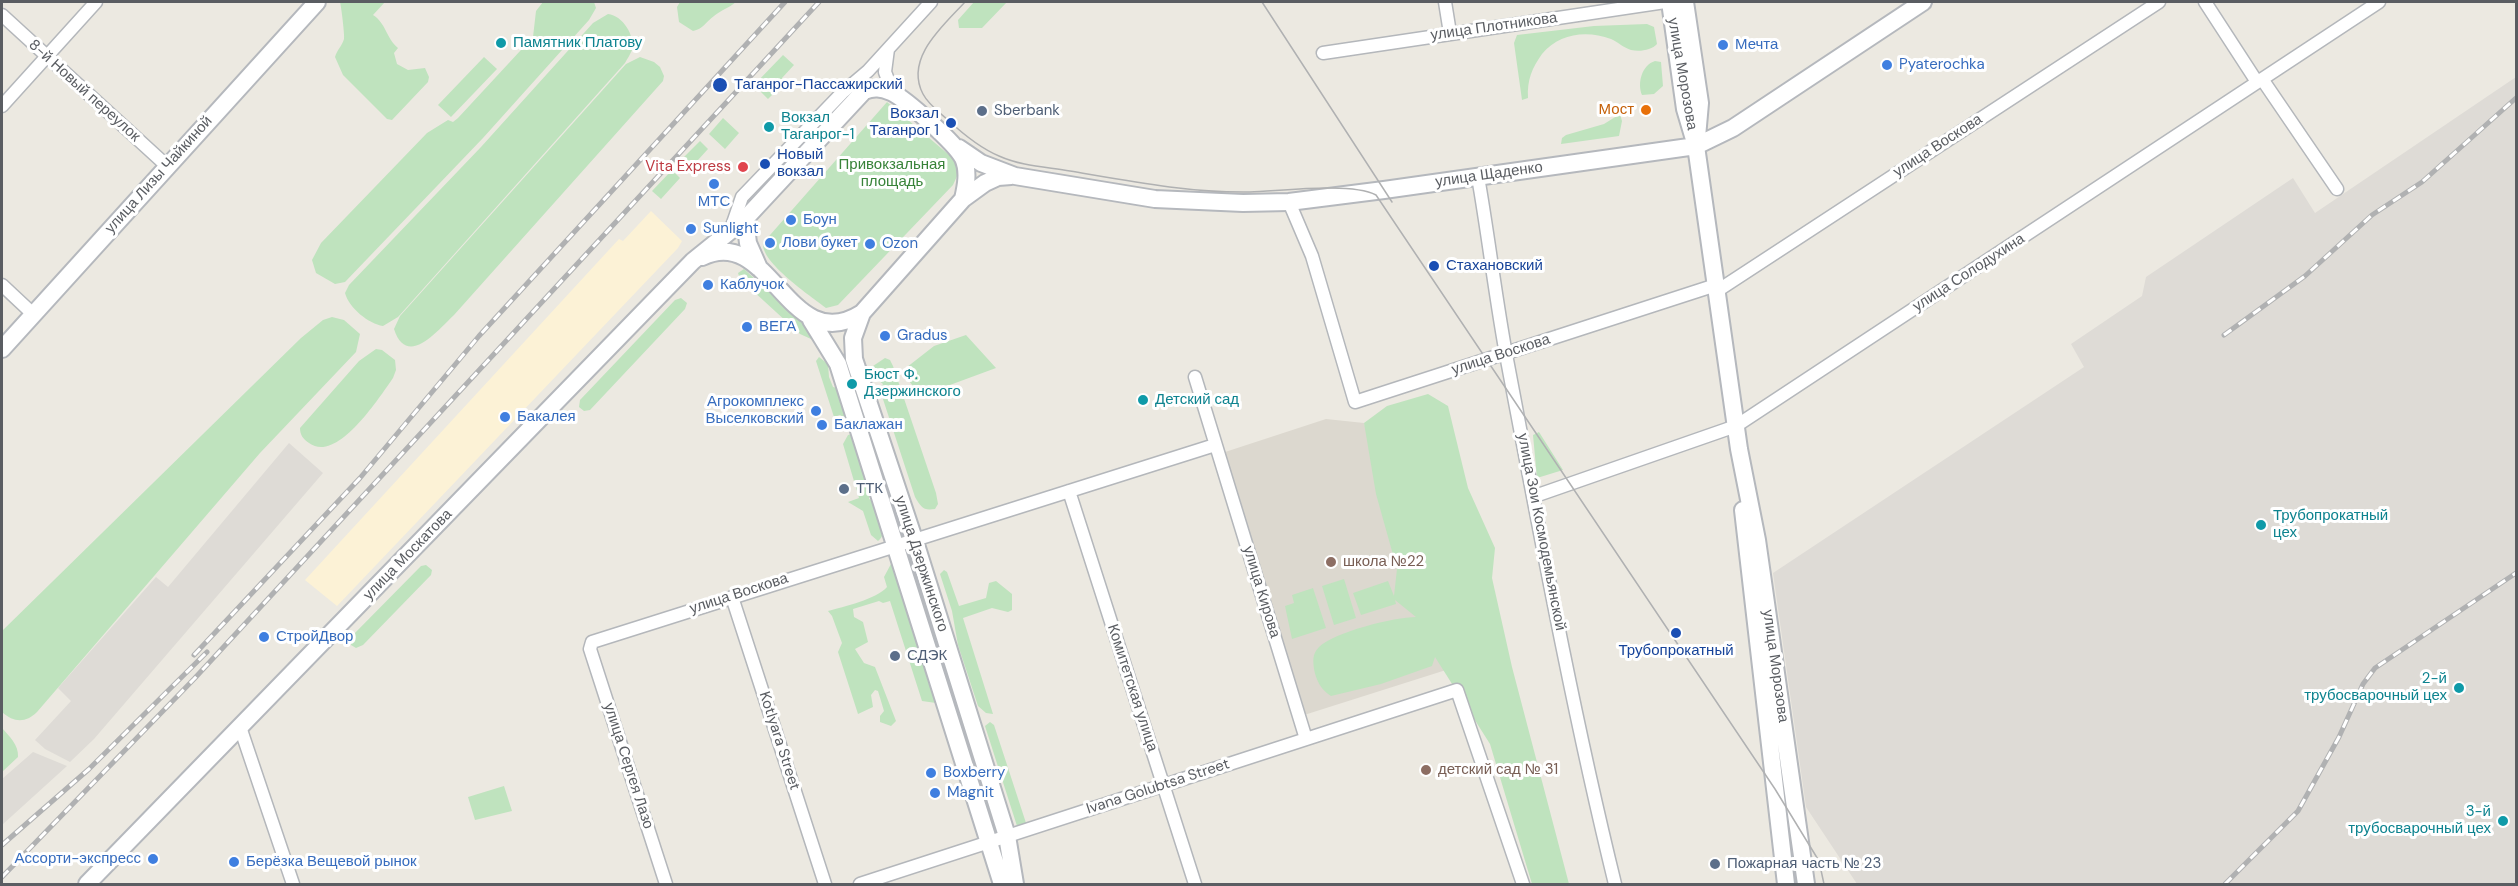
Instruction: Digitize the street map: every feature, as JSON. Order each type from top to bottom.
[{"type":"main road","name":"улица Лизы Чайкиной","points":[[2,349],[317,2]]},
{"type":"main road","name":"улица Морозова","points":[[1670,2],[1685,108],[1696,146],[1739,449],[1757,540],[1806,885]]},
{"type":"main road","name":"улица Морозова","points":[[1685,2],[1700,103],[1696,146]]},
{"type":"main road","name":"улица Щаденко","points":[[953,144],[981,163],[1016,176],[1165,200],[1243,203],[1289,202],[1696,146],[1733,128],[1923,2]]},
{"type":"main road","points":[[693,261],[713,252],[727,251],[760,268],[811,320],[841,324],[862,313],[963,199],[967,177],[965,166],[953,144],[893,93],[874,88],[864,91]]},
{"type":"main road","name":"улица Москатова","points":[[87,885],[693,261],[738,224],[864,91]]},
{"type":"main road","name":"улица Щаденко","points":[[963,199],[985,183],[998,177],[1016,176]]},
{"type":"main road","points":[[738,224],[760,268]]},
{"type":"main road","name":"улица Дзержинского","points":[[862,313],[854,338],[854,359],[914,539],[1007,836],[1015,885]]},
{"type":"main road","name":"улица Дзержинского","points":[[811,320],[838,364],[1002,885]]},
{"type":"main road","name":"улица Морозова","points":[[1739,449],[1744,535],[1786,885]]},
{"type":"street","points":[[2,106],[96,2]]},
{"type":"street","points":[[738,224],[742,197],[842,93],[868,71],[932,2]]},
{"type":"street","points":[[1445,2],[1450,33]]},
{"type":"street","name":"улица Плотникова","points":[[1323,53],[1665,2]]},
{"type":"street","name":"улица Воскова","points":[[1289,202],[1312,256],[1355,402],[1716,288],[2159,2]]},
{"type":"street","points":[[2205,2],[2337,189]]},
{"type":"street","name":"улица Солодухина","points":[[1535,496],[1736,426],[2379,2]]},
{"type":"street","name":"8-й Новый переулок","points":[[2,15],[167,166]]},
{"type":"street","points":[[888,48],[885,72],[893,93]]},
{"type":"street","points":[[864,91],[868,71]]},
{"type":"street","name":"улица Зои Космодемьянской","points":[[1478,177],[1507,354],[1577,721],[1615,885]]},
{"type":"street","points":[[2,285],[33,314]]},
{"type":"street","name":"улица Кирова","points":[[1195,377],[1306,739]]},
{"type":"street","points":[[914,539],[1215,446]]},
{"type":"street","name":"Комитетская улица","points":[[1069,491],[1195,885]]},
{"type":"street","name":"улица Воскова","points":[[590,649],[592,642],[914,539]]},
{"type":"street","name":"Kotlyara Street","points":[[732,597],[825,885]]},
{"type":"street","name":"улица Сергея Лазо","points":[[590,649],[666,885]]},
{"type":"street","name":"Ivana Golubtsa Street","points":[[860,885],[1457,690],[1523,885]]},
{"type":"street","points":[[240,727],[293,885]]},
{"type":"shaded area","name":"Трубопрокатный цех","points":[[2516,77],[2516,884],[1857,884],[1806,807],[1773,573],[2084,367],[2071,344],[2142,296],[2146,277],[2293,178],[2315,213]]},
{"type":"shaded area","points":[[651,211],[682,241],[678,248],[337,606],[305,580],[619,239],[623,241]]},
{"type":"shaded area","name":"школа №22","points":[[1326,419],[1364,423],[1446,670],[1301,716],[1219,454]]},
{"type":"shaded area","points":[[289,443],[323,473],[94,739],[70,762],[45,749],[35,740],[71,701],[58,688],[156,577],[168,587]]},
{"type":"shaded area","points":[[33,752],[67,766],[2,825],[2,779]]},
{"type":"green space","points":[[340,2],[385,2],[373,15],[381,22],[398,48],[394,53],[397,64],[408,70],[425,68],[429,77],[428,82],[392,120],[387,119],[343,75],[335,57],[344,39]]},
{"type":"green space","points":[[543,2],[594,2],[596,8],[589,20],[483,138],[345,282],[335,284],[316,273],[312,260],[321,243],[427,133],[448,120],[453,122],[458,118],[533,37],[536,11]]},
{"type":"green space","points":[[680,2],[736,2],[693,31],[679,22],[677,7]]},
{"type":"green space","points":[[974,2],[1007,2],[982,28],[959,28],[958,20]]},
{"type":"green space","points":[[608,14],[623,22],[632,38],[632,50],[625,63],[398,317],[383,326],[360,314],[347,299],[345,293],[349,285],[481,147],[593,23]]},
{"type":"green space","points":[[1647,24],[1654,27],[1657,44],[1646,50],[1631,50],[1602,36],[1583,34],[1557,42],[1542,54],[1535,64],[1529,80],[1528,98],[1522,100],[1514,43],[1517,35],[1594,26]]},
{"type":"green space","points":[[783,55],[794,65],[782,78],[785,82],[768,99],[754,85]]},
{"type":"green space","points":[[484,57],[497,69],[451,117],[438,105]]},
{"type":"green space","points":[[640,57],[660,67],[664,76],[663,81],[454,315],[423,343],[407,346],[400,340],[394,329],[400,316],[626,64]]},
{"type":"green space","points":[[1655,61],[1661,62],[1663,86],[1654,94],[1642,95],[1640,85],[1642,75],[1647,66]]},
{"type":"green space","name":"Привокзальная площадь","points":[[887,102],[955,160],[958,174],[953,185],[838,305],[826,308],[778,269],[770,260],[763,243]]},
{"type":"green space","points":[[1620,114],[1622,121],[1619,136],[1561,144],[1562,138],[1566,135],[1604,124]]},
{"type":"green space","points":[[723,118],[739,133],[725,149],[709,134]]},
{"type":"green space","points":[[700,141],[708,149],[688,171],[679,162]]},
{"type":"green space","points":[[672,170],[680,178],[661,199],[652,191]]},
{"type":"green space","points":[[744,269],[806,325],[813,337],[811,339],[800,334],[740,279],[738,273]]},
{"type":"green space","points":[[681,298],[687,303],[685,309],[590,410],[584,411],[579,407],[580,400],[675,300]]},
{"type":"green space","points":[[332,317],[344,320],[360,334],[356,352],[260,453],[37,712],[24,720],[15,720],[2,712],[2,631],[301,338],[323,320]]},
{"type":"green space","points":[[966,335],[996,368],[920,396],[902,371],[934,346]]},
{"type":"green space","points":[[376,349],[382,350],[395,360],[396,370],[378,400],[356,426],[332,445],[320,447],[309,443],[301,435],[300,428],[359,361]]},
{"type":"green space","points":[[819,357],[828,364],[833,387],[842,389],[847,419],[840,415],[834,417],[816,361]]},
{"type":"green space","points":[[885,358],[890,360],[893,366],[936,493],[938,504],[935,509],[923,508],[915,497],[880,390],[883,384],[874,377],[878,373],[873,366]]},
{"type":"green space","points":[[856,386],[899,519],[897,523],[893,521],[850,388]]},
{"type":"green space","points":[[1428,394],[1448,406],[1468,488],[1495,548],[1492,578],[1512,667],[1569,884],[1532,884],[1490,744],[1435,657],[1432,666],[1381,684],[1331,696],[1322,688],[1315,673],[1314,655],[1327,641],[1365,626],[1416,617],[1395,600],[1396,604],[1361,615],[1353,593],[1388,581],[1394,596],[1397,569],[1376,494],[1364,423],[1387,406]]},
{"type":"green space","points":[[1539,432],[1563,470],[1537,478],[1533,435]]},
{"type":"green space","points":[[852,434],[871,485],[869,499],[875,502],[882,523],[883,533],[878,541],[871,535],[863,511],[848,502],[859,498],[843,444],[848,435]]},
{"type":"green space","points":[[908,556],[912,557],[997,824],[995,829],[990,827],[904,560]]},
{"type":"green space","points":[[892,562],[937,699],[936,703],[922,701],[890,601],[883,603],[879,601],[853,609],[854,617],[863,622],[868,642],[855,649],[864,663],[875,667],[896,721],[891,726],[880,722],[880,716],[884,711],[878,691],[875,690],[871,695],[873,707],[858,714],[838,652],[842,643],[828,611],[859,602],[882,591],[887,587],[884,577]]},
{"type":"green space","points":[[426,565],[432,570],[431,575],[363,645],[356,648],[351,645],[352,636],[421,566]]},
{"type":"green space","points":[[944,570],[947,572],[959,606],[986,598],[989,583],[996,581],[1012,594],[1012,610],[1008,612],[992,608],[963,618],[993,714],[986,713],[978,706],[958,645],[952,611],[940,574]]},
{"type":"green space","points":[[1344,579],[1356,618],[1334,625],[1322,586]]},
{"type":"green space","points":[[1313,588],[1326,628],[1292,639],[1285,606],[1294,603],[1292,595]]},
{"type":"green space","points":[[990,722],[994,725],[1026,823],[1024,826],[1017,826],[985,726]]},
{"type":"green space","points":[[2,728],[15,745],[18,757],[2,772]]},
{"type":"green space","points":[[504,786],[512,811],[475,820],[468,797]]},
{"type":"tram line","points":[[965,2],[929,43],[922,55],[918,81],[923,94],[934,108],[978,145],[992,153],[1025,164],[1183,188],[1228,192],[1333,188],[1365,191],[1376,195],[1775,789],[1819,861],[1824,884]]},
{"type":"tram line","points":[[1262,2],[1392,202]]},
{"type":"railway","points":[[194,655],[360,478],[479,336],[785,2]]},
{"type":"railway","points":[[2,877],[194,679],[819,2]]},
{"type":"railway","points":[[2224,335],[2305,276],[2372,215],[2422,182],[2516,98]]},
{"type":"railway","points":[[2225,884],[2298,811],[2339,737],[2363,684],[2375,668],[2516,573]]},
{"type":"railway","points":[[2,845],[89,769],[207,652]]},
{"type":"place","name":"Памятник Платову","points":[[501,43]]},
{"type":"place","name":"Мечта","points":[[1723,45]]},
{"type":"place","name":"Pyaterochka","points":[[1887,65]]},
{"type":"place","name":"Таганрог-Пассажирский","points":[[720,85]]},
{"type":"place","name":"Мост","points":[[1646,110]]},
{"type":"place","name":"Sberbank","points":[[982,111]]},
{"type":"place","name":"Вокзал Таганрог 1","points":[[951,123]]},
{"type":"place","name":"Вокзал Таганрог-1","points":[[769,127]]},
{"type":"place","name":"Новый вокзал","points":[[765,164]]},
{"type":"place","name":"Vita Express","points":[[743,167]]},
{"type":"place","name":"МТС","points":[[714,184]]},
{"type":"place","name":"Боун","points":[[791,220]]},
{"type":"place","name":"Sunlight","points":[[691,229]]},
{"type":"place","name":"Лови букет","points":[[770,243]]},
{"type":"place","name":"Ozon","points":[[870,244]]},
{"type":"place","name":"Стахановский","points":[[1434,266]]},
{"type":"place","name":"Каблучок","points":[[708,285]]},
{"type":"place","name":"ВЕГА","points":[[747,327]]},
{"type":"place","name":"Gradus","points":[[885,336]]},
{"type":"place","name":"Бюст Ф. Дзержинского","points":[[852,384]]},
{"type":"place","name":"Детский сад","points":[[1143,400]]},
{"type":"place","name":"Агрокомплекс Выселковский","points":[[816,411]]},
{"type":"place","name":"Бакалея","points":[[505,417]]},
{"type":"place","name":"Баклажан","points":[[822,425]]},
{"type":"place","name":"ТТК","points":[[844,489]]},
{"type":"place","name":"Трубопрокатный цех","points":[[2261,525]]},
{"type":"place","name":"школа №22","points":[[1331,562]]},
{"type":"place","name":"Трубопрокатный","points":[[1676,633]]},
{"type":"place","name":"СтройДвор","points":[[264,637]]},
{"type":"place","name":"СДЭК","points":[[895,656]]},
{"type":"place","name":"2-й трубосварочный цех","points":[[2459,688]]},
{"type":"place","name":"детский сад № 31","points":[[1426,770]]},
{"type":"place","name":"Boxberry","points":[[931,773]]},
{"type":"place","name":"Magnit","points":[[935,793]]},
{"type":"place","name":"3-й трубосварочный цех","points":[[2503,821]]},
{"type":"place","name":"Ассорти-экспресс","points":[[153,859]]},
{"type":"place","name":"Берёзка Вещевой рынок","points":[[234,862]]},
{"type":"place","name":"Пожарная часть № 23","points":[[1715,864]]}]
